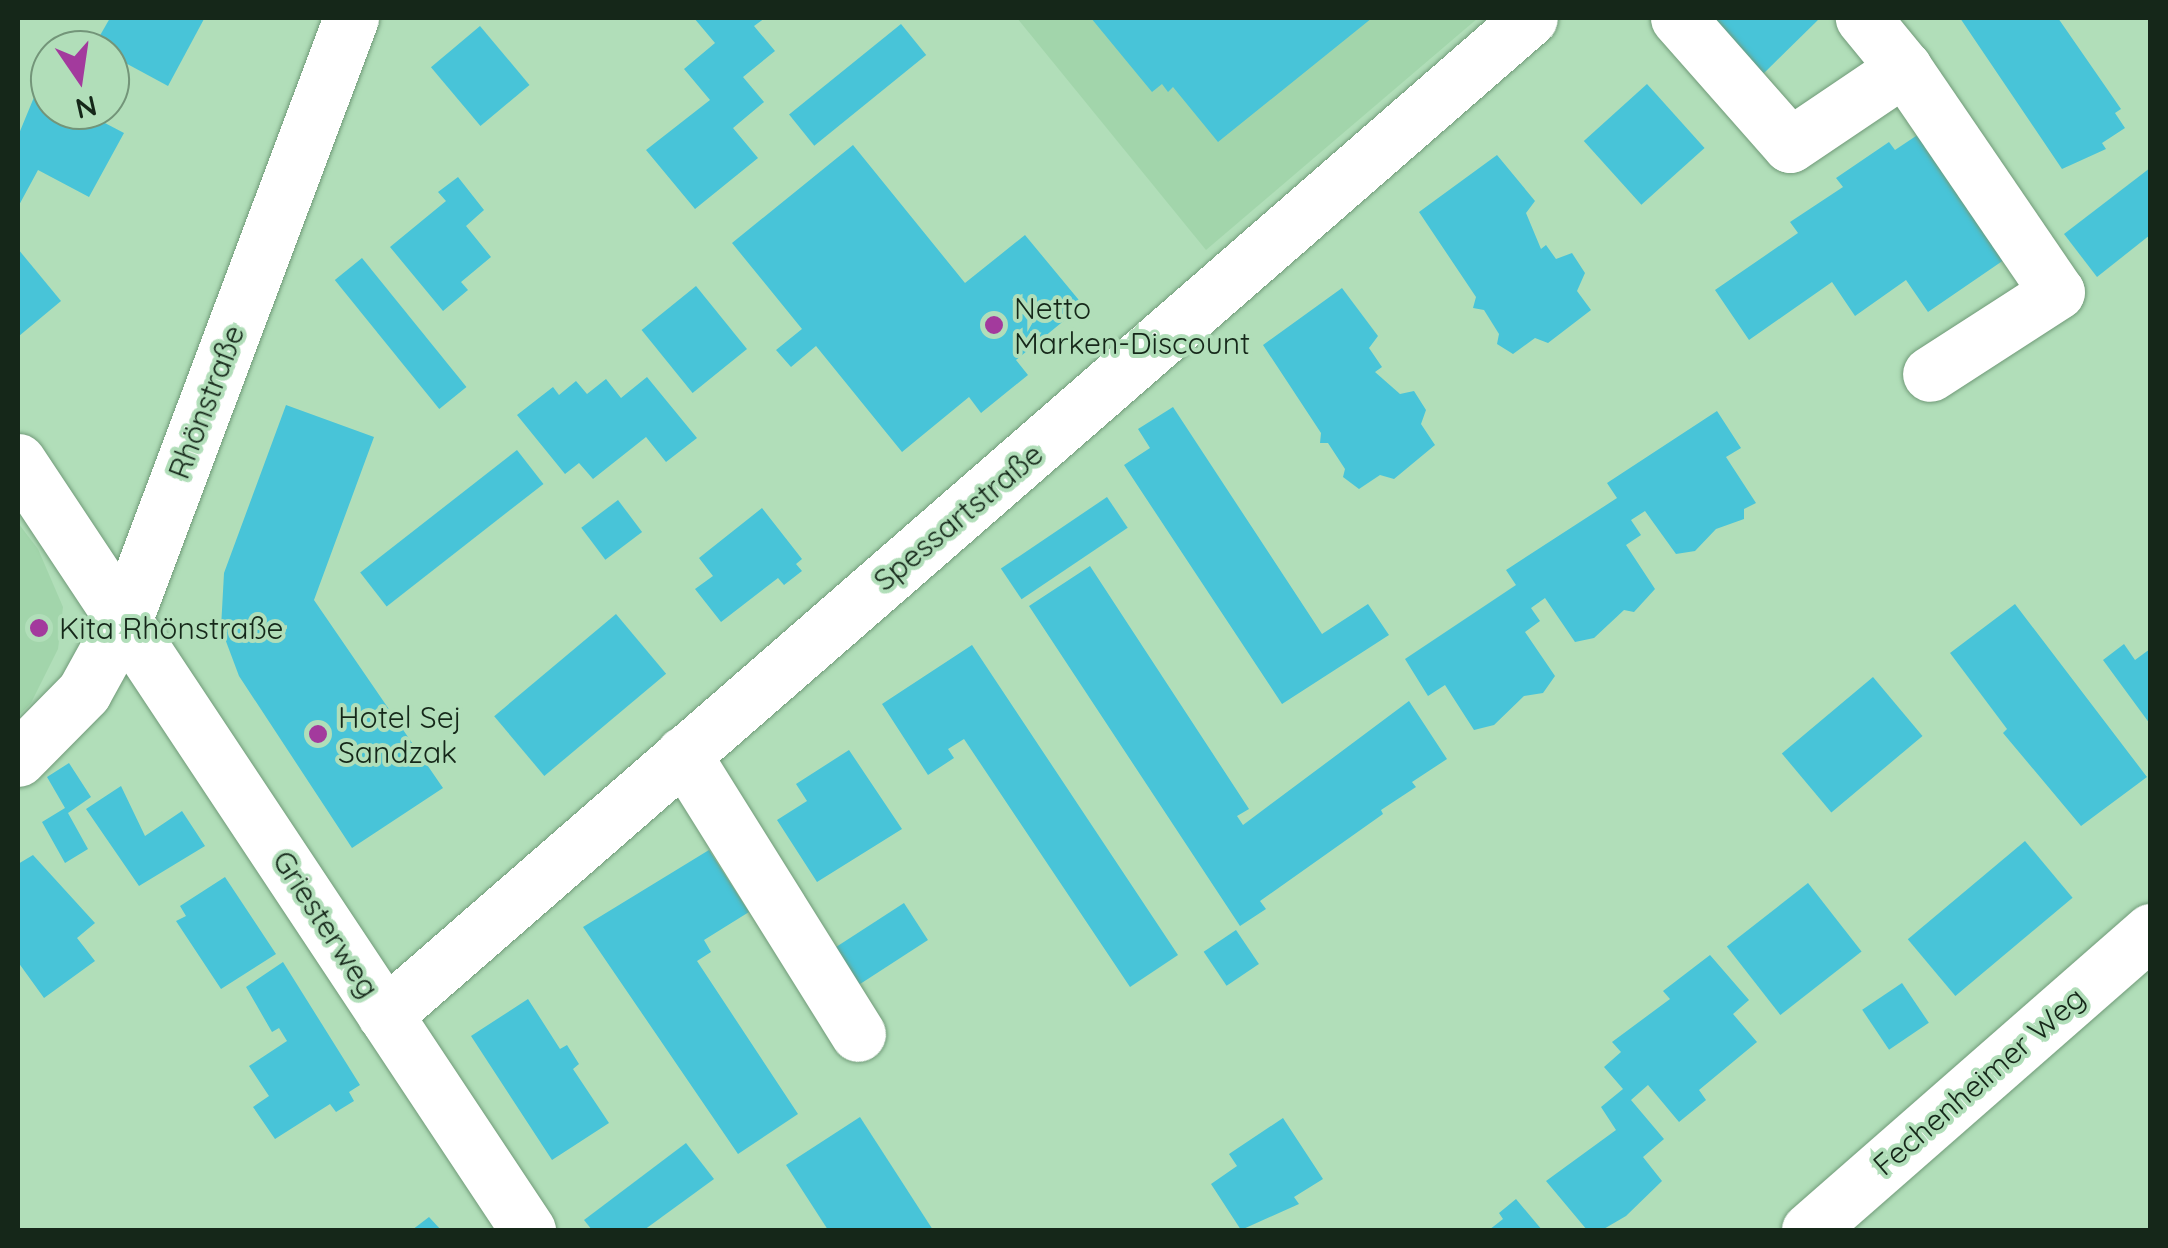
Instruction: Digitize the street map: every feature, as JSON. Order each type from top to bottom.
[{"type":"street","name":"Rhönstraße","points":[[18,760],[84,692],[126,616],[351,18]]},
{"type":"street","name":"Spessartstraße","points":[[385,1016],[1530,18]]},
{"type":"street","points":[[1678,18],[1790,144],[1906,42]]},
{"type":"street","points":[[1863,18],[1906,42],[2022,185]]},
{"type":"street","points":[[1906,42],[2057,292],[1930,374]]},
{"type":"street","name":"Griesterweg","points":[[18,461],[126,616],[528,1230]]},
{"type":"street","points":[[683,754],[858,1034]]},
{"type":"street","name":"Fechenheimer Weg","points":[[1808,1230],[2150,931]]},
{"type":"shaded area","points":[[1017,18],[1478,18],[1206,250]]},
{"type":"shaded area","name":"Kita Rhönstraße","points":[[18,523],[38,549],[63,607],[58,649],[31,703],[18,716]]},
{"type":"building","points":[[110,18],[204,19],[168,86],[130,65],[130,30],[103,30]]},
{"type":"building","points":[[694,18],[765,18],[754,26],[775,51],[743,77],[764,102],[733,128],[758,158],[695,209],[646,150],[710,100],[684,69],[715,43]]},
{"type":"building","points":[[1091,18],[1372,18],[1218,142],[1173,87],[1168,92],[1162,84],[1152,92]]},
{"type":"building","points":[[1704,18],[1820,18],[1758,79]]},
{"type":"building","points":[[1960,18],[2058,18],[2121,109],[2115,113],[2125,128],[2102,143],[2106,149],[2062,169]]},
{"type":"building","points":[[901,24],[926,55],[814,146],[789,115]]},
{"type":"building","points":[[480,26],[529,85],[480,126],[431,67]]},
{"type":"building","points":[[1647,84],[1705,148],[1641,205],[1584,141]]},
{"type":"building","points":[[30,107],[30,130],[124,133],[89,197],[38,170],[18,207],[18,136]]},
{"type":"building","points":[[1931,126],[2017,251],[1928,312],[1906,280],[1855,316],[1832,282],[1749,340],[1715,290],[1798,233],[1790,222],[1843,187],[1836,178],[1889,142],[1895,150]]},
{"type":"building","points":[[853,145],[965,283],[1025,235],[1083,305],[1016,360],[1028,375],[981,413],[969,397],[902,452],[816,346],[791,367],[776,350],[802,329],[732,243]]},
{"type":"building","points":[[1497,155],[1535,201],[1526,213],[1541,249],[1546,245],[1556,259],[1572,253],[1585,273],[1577,291],[1591,310],[1548,343],[1535,338],[1513,354],[1497,344],[1499,334],[1484,310],[1473,308],[1476,297],[1419,212]]},
{"type":"building","points":[[2150,168],[2150,235],[2097,277],[2064,234]]},
{"type":"building","points":[[458,177],[484,210],[466,226],[491,257],[461,282],[468,290],[443,311],[390,247],[446,201],[438,192]]},
{"type":"building","points":[[18,249],[61,301],[19,336],[18,334]]},
{"type":"building","points":[[362,258],[466,387],[439,409],[335,280]]},
{"type":"building","points":[[696,286],[747,349],[693,393],[642,330]]},
{"type":"building","points":[[1342,288],[1378,336],[1369,348],[1382,367],[1375,372],[1400,394],[1414,391],[1426,410],[1421,424],[1435,445],[1394,479],[1380,475],[1359,489],[1343,477],[1345,469],[1328,443],[1320,443],[1321,433],[1263,345]]},
{"type":"building","points":[[647,377],[697,438],[666,462],[646,437],[593,479],[579,463],[565,474],[517,415],[553,387],[559,395],[576,381],[587,394],[606,379],[621,398]]},
{"type":"building","points":[[286,405],[374,437],[314,600],[443,788],[352,848],[239,676],[221,628],[224,573]]},
{"type":"building","points":[[1173,407],[1322,634],[1368,604],[1389,635],[1282,704],[1124,465],[1150,448],[1138,429]]},
{"type":"building","points":[[1717,411],[1741,448],[1726,457],[1756,503],[1744,509],[1744,519],[1716,529],[1695,551],[1676,554],[1645,511],[1631,520],[1641,535],[1626,545],[1655,589],[1634,612],[1624,610],[1594,638],[1575,642],[1545,598],[1531,608],[1540,621],[1525,632],[1555,676],[1543,693],[1524,696],[1494,725],[1474,730],[1445,685],[1428,696],[1405,659],[1516,585],[1506,570],[1617,498],[1607,483]]},
{"type":"building","points":[[517,450],[543,484],[387,606],[360,573]]},
{"type":"building","points":[[1107,497],[1128,528],[1022,599],[1001,569]]},
{"type":"building","points":[[618,500],[642,532],[605,560],[581,528]]},
{"type":"building","points":[[762,508],[802,559],[796,564],[802,571],[784,585],[778,578],[721,622],[695,589],[713,576],[699,558]]},
{"type":"building","points":[[1090,566],[1249,809],[1237,816],[1243,825],[1409,701],[1447,759],[1412,782],[1416,787],[1381,810],[1383,814],[1260,901],[1266,909],[1240,926],[1029,606]]},
{"type":"building","points":[[2015,604],[2147,777],[2081,826],[2003,733],[2007,729],[1950,653]]},
{"type":"building","points":[[616,614],[666,674],[544,776],[494,716]]},
{"type":"building","points":[[2124,644],[2135,660],[2150,649],[2150,724],[2103,660]]},
{"type":"building","points":[[972,645],[1178,955],[1130,987],[964,739],[948,749],[954,758],[928,775],[882,704]]},
{"type":"building","points":[[1873,677],[1922,736],[1831,812],[1782,753]]},
{"type":"building","points":[[849,750],[902,829],[817,882],[777,820],[807,801],[796,784]]},
{"type":"building","points":[[69,763],[91,797],[68,813],[88,849],[65,863],[42,822],[65,808],[47,777]]},
{"type":"building","points":[[121,786],[145,836],[182,811],[205,846],[139,886],[86,809]]},
{"type":"building","points":[[2025,841],[2073,898],[1955,996],[1908,939]]},
{"type":"building","points":[[709,850],[749,912],[704,940],[711,952],[697,961],[798,1114],[738,1154],[583,927]]},
{"type":"building","points":[[33,855],[95,923],[77,938],[95,961],[44,998],[18,962],[18,864]]},
{"type":"building","points":[[225,877],[276,954],[221,989],[176,921],[186,916],[180,906]]},
{"type":"building","points":[[1808,883],[1862,952],[1780,1015],[1727,946]]},
{"type":"building","points":[[904,903],[928,940],[856,987],[832,950]]},
{"type":"building","points":[[1236,930],[1259,964],[1227,986],[1204,952]]},
{"type":"building","points":[[1710,955],[1749,1000],[1733,1014],[1757,1042],[1699,1090],[1706,1100],[1679,1122],[1648,1085],[1631,1100],[1664,1139],[1643,1157],[1662,1181],[1626,1216],[1602,1230],[1587,1230],[1546,1181],[1616,1130],[1601,1107],[1623,1089],[1604,1067],[1621,1052],[1612,1042],[1670,999],[1663,991]]},
{"type":"building","points":[[283,962],[360,1085],[349,1092],[354,1101],[336,1112],[330,1104],[275,1139],[253,1107],[269,1096],[249,1066],[287,1041],[279,1028],[272,1032],[246,987]]},
{"type":"building","points":[[1902,983],[1929,1023],[1889,1050],[1862,1010]]},
{"type":"building","points":[[528,999],[560,1049],[567,1045],[579,1064],[573,1069],[609,1123],[552,1160],[471,1036]]},
{"type":"building","points":[[860,1117],[933,1230],[828,1230],[786,1165]]},
{"type":"building","points":[[1283,1118],[1323,1179],[1294,1197],[1299,1204],[1241,1230],[1211,1184],[1237,1166],[1229,1154]]},
{"type":"building","points":[[686,1143],[714,1179],[644,1230],[592,1230],[584,1220]]},
{"type":"building","points":[[1516,1199],[1542,1230],[1489,1230],[1503,1219],[1499,1213]]},
{"type":"building","points":[[429,1217],[441,1230],[412,1230]]},
{"type":"place","name":"Netto Marken-Discount","points":[[994,325]]},
{"type":"place","name":"Kita Rhönstraße","points":[[39,628]]},
{"type":"place","name":"Hotel Sej Sandzak","points":[[318,734]]}]
